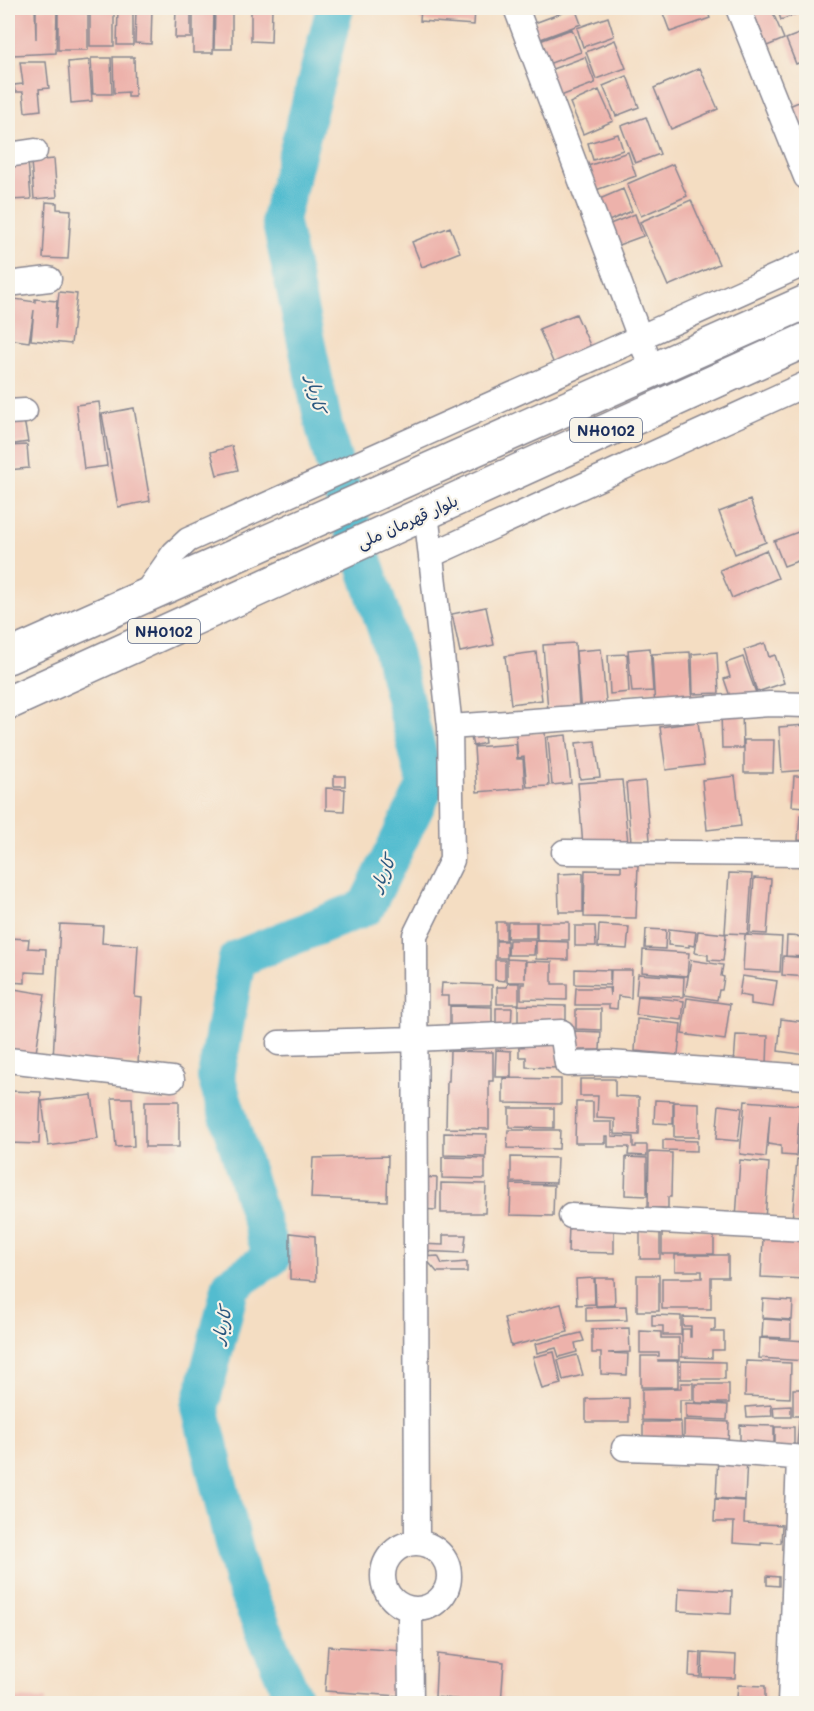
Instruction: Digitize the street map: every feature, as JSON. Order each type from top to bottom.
[{"type":"highway","name":"NH0102","points":[[8,657],[807,302]]},
{"type":"highway","name":"بلوار قهرمان ملی","points":[[8,703],[807,340]]},
{"type":"street","points":[[516,8],[652,370]]},
{"type":"street","points":[[738,8],[807,177]]},
{"type":"street","points":[[8,155],[34,151]]},
{"type":"street","points":[[143,597],[174,553],[188,540],[807,263]]},
{"type":"street","points":[[8,284],[49,279]]},
{"type":"street","points":[[431,555],[805,390]]},
{"type":"street","points":[[416,517],[431,555],[450,727],[452,860],[415,935],[417,1543]]},
{"type":"street","points":[[450,727],[759,705],[807,705]]},
{"type":"street","points":[[564,852],[807,854]]},
{"type":"street","points":[[279,1042],[415,1039],[562,1032],[567,1064],[609,1063],[807,1077]]},
{"type":"street","points":[[8,1060],[172,1079]]},
{"type":"street","points":[[571,1216],[807,1229]]},
{"type":"street","points":[[624,1448],[716,1451],[803,1458],[790,1704]]},
{"type":"street","points":[[417,1543],[427,1545],[444,1558],[449,1579],[440,1598],[431,1605],[421,1609],[410,1609],[399,1605],[391,1598],[385,1588],[384,1566],[389,1556],[397,1549],[406,1544],[417,1543]]},
{"type":"street","points":[[410,1609],[411,1704]]},
{"type":"building","points":[[13,8],[35,8],[36,39],[36,8],[57,8],[56,53],[13,55]]},
{"type":"building","points":[[58,8],[88,8],[88,50],[58,50]]},
{"type":"building","points":[[90,8],[114,8],[114,46],[90,46]]},
{"type":"building","points":[[118,8],[133,8],[133,45],[117,45]]},
{"type":"building","points":[[136,8],[152,8],[151,44],[135,43]]},
{"type":"building","points":[[176,8],[191,8],[191,38],[175,38]]},
{"type":"building","points":[[193,8],[214,8],[213,53],[193,53]]},
{"type":"building","points":[[215,8],[232,8],[232,49],[214,49]]},
{"type":"building","points":[[251,8],[272,8],[271,42],[251,41]]},
{"type":"building","points":[[421,8],[475,8],[474,25],[420,21]]},
{"type":"building","points":[[575,8],[581,24],[538,40],[532,24]]},
{"type":"building","points":[[661,8],[706,8],[710,18],[670,32]]},
{"type":"building","points":[[771,8],[784,39],[767,46],[753,12]]},
{"type":"building","points":[[777,8],[805,8],[806,10],[781,20]]},
{"type":"building","points":[[608,17],[614,36],[583,47],[577,28]]},
{"type":"building","points":[[572,29],[581,52],[548,64],[540,41]]},
{"type":"building","points":[[806,31],[806,60],[796,64],[786,39]]},
{"type":"building","points":[[615,40],[626,68],[596,79],[586,52]]},
{"type":"building","points":[[113,57],[134,57],[135,97],[128,97],[128,92],[114,93]]},
{"type":"building","points":[[585,57],[595,83],[558,97],[547,71]]},
{"type":"building","points":[[91,58],[111,58],[112,94],[93,94]]},
{"type":"building","points":[[89,60],[92,101],[71,103],[68,62]]},
{"type":"building","points":[[20,62],[46,62],[49,88],[39,89],[41,110],[25,112],[23,92],[15,92],[14,85],[23,84]]},
{"type":"building","points":[[8,68],[10,68],[12,102],[8,102]]},
{"type":"building","points":[[700,68],[718,109],[671,129],[654,88]]},
{"type":"building","points":[[627,76],[639,107],[616,116],[603,86]]},
{"type":"building","points":[[599,90],[613,121],[583,134],[570,103]]},
{"type":"building","points":[[806,99],[806,150],[789,106]]},
{"type":"building","points":[[646,117],[660,154],[635,163],[621,126]]},
{"type":"building","points":[[618,134],[623,150],[593,160],[588,143]]},
{"type":"building","points":[[628,152],[636,176],[596,190],[588,166]]},
{"type":"building","points":[[54,159],[57,197],[34,199],[31,161]]},
{"type":"building","points":[[28,161],[31,199],[8,200],[8,163]]},
{"type":"building","points":[[673,164],[687,196],[641,216],[627,184]]},
{"type":"building","points":[[623,189],[632,211],[604,223],[595,201]]},
{"type":"building","points":[[691,200],[719,264],[668,286],[640,222]]},
{"type":"building","points":[[46,202],[57,203],[57,209],[71,210],[68,259],[43,258]]},
{"type":"building","points":[[635,214],[643,236],[613,247],[605,226]]},
{"type":"building","points":[[450,227],[460,252],[422,267],[412,242]]},
{"type":"building","points":[[59,292],[77,294],[71,344],[31,340],[34,310],[29,342],[8,339],[8,298],[35,302],[35,299],[57,301],[55,329]]},
{"type":"building","points":[[576,314],[594,354],[556,369],[539,329]]},
{"type":"building","points":[[99,402],[107,466],[84,469],[76,405]]},
{"type":"building","points":[[134,408],[150,501],[118,507],[102,414]]},
{"type":"building","points":[[23,414],[28,442],[8,445],[8,417]]},
{"type":"building","points":[[27,445],[29,468],[8,470],[8,446]]},
{"type":"building","points":[[232,446],[238,470],[217,475],[211,452]]},
{"type":"building","points":[[750,500],[766,542],[735,554],[719,512]]},
{"type":"building","points":[[806,529],[806,558],[784,566],[774,541]]},
{"type":"building","points":[[766,550],[778,578],[732,598],[720,570]]},
{"type":"building","points":[[486,607],[494,645],[460,652],[452,614]]},
{"type":"building","points":[[575,643],[579,708],[548,711],[543,645]]},
{"type":"building","points":[[765,643],[769,657],[775,655],[784,683],[757,692],[744,650]]},
{"type":"building","points":[[650,648],[653,691],[632,692],[628,650]]},
{"type":"building","points":[[601,649],[607,711],[581,713],[576,651]]},
{"type":"building","points":[[536,652],[542,700],[511,704],[505,656]]},
{"type":"building","points":[[690,652],[693,707],[655,709],[652,654]]},
{"type":"building","points":[[717,652],[719,693],[693,694],[692,654]]},
{"type":"building","points":[[627,654],[629,692],[610,694],[608,655]]},
{"type":"building","points":[[743,657],[756,693],[732,702],[724,679],[730,677],[726,663]]},
{"type":"building","points":[[742,711],[743,748],[722,748],[721,712]]},
{"type":"building","points":[[698,722],[704,765],[666,770],[660,727]]},
{"type":"building","points":[[806,725],[806,770],[782,772],[779,727]]},
{"type":"building","points":[[483,730],[485,743],[473,746],[470,733]]},
{"type":"building","points":[[545,732],[549,786],[527,787],[524,757],[518,758],[516,734]]},
{"type":"building","points":[[566,735],[571,783],[552,785],[548,737]]},
{"type":"building","points":[[744,740],[774,740],[773,773],[744,773]]},
{"type":"building","points":[[595,741],[600,777],[580,779],[576,743]]},
{"type":"building","points":[[516,744],[517,759],[523,759],[525,788],[477,792],[474,747]]},
{"type":"building","points":[[334,776],[345,776],[345,786],[334,786]]},
{"type":"building","points":[[735,776],[741,826],[707,830],[702,780]]},
{"type":"building","points":[[794,776],[806,776],[806,807],[792,806]]},
{"type":"building","points":[[622,780],[628,843],[583,847],[578,783]]},
{"type":"building","points":[[645,781],[650,840],[631,842],[626,783]]},
{"type":"building","points":[[326,788],[345,789],[344,811],[326,810]]},
{"type":"building","points":[[800,815],[806,816],[806,841],[798,840]]},
{"type":"building","points":[[621,864],[638,865],[636,918],[584,917],[585,870],[621,871]]},
{"type":"building","points":[[583,873],[583,912],[559,912],[558,874]]},
{"type":"building","points":[[729,873],[752,874],[748,934],[725,933]]},
{"type":"building","points":[[754,878],[771,879],[767,934],[750,933]]},
{"type":"building","points":[[496,922],[506,922],[506,940],[496,940]]},
{"type":"building","points":[[508,922],[536,922],[536,938],[507,938]]},
{"type":"building","points":[[537,922],[569,922],[569,940],[537,940]]},
{"type":"building","points":[[60,924],[103,926],[102,943],[138,945],[135,997],[142,998],[138,1064],[53,1060]]},
{"type":"building","points":[[599,925],[629,927],[627,949],[598,947]]},
{"type":"building","points":[[575,926],[595,926],[596,946],[575,946]]},
{"type":"building","points":[[646,929],[666,930],[665,949],[645,948]]},
{"type":"building","points":[[669,929],[696,932],[694,946],[668,945]]},
{"type":"building","points":[[698,931],[726,934],[723,961],[708,960],[708,955],[695,953]]},
{"type":"building","points":[[745,935],[782,937],[780,972],[743,970]]},
{"type":"building","points":[[787,936],[806,937],[806,957],[786,956]]},
{"type":"building","points":[[8,938],[29,939],[28,948],[46,949],[45,973],[25,972],[25,983],[8,982]]},
{"type":"building","points":[[509,940],[535,940],[534,955],[508,955]]},
{"type":"building","points":[[496,941],[507,941],[507,958],[496,958]]},
{"type":"building","points":[[536,941],[568,942],[568,960],[536,959]]},
{"type":"building","points":[[643,950],[689,953],[687,976],[642,972]]},
{"type":"building","points":[[783,956],[806,958],[806,977],[782,975]]},
{"type":"building","points":[[507,959],[525,960],[525,979],[526,961],[552,962],[552,984],[567,984],[567,1000],[521,999],[521,984],[525,982],[507,982]]},
{"type":"building","points":[[495,960],[505,960],[505,981],[495,980]]},
{"type":"building","points":[[691,960],[723,965],[722,990],[719,990],[717,1000],[685,995]]},
{"type":"building","points":[[575,969],[610,970],[610,985],[575,984]]},
{"type":"building","points":[[611,970],[632,970],[631,998],[618,996],[617,1009],[609,1008],[609,1005],[575,1005],[576,988],[609,988],[610,996]]},
{"type":"building","points":[[638,974],[684,977],[683,997],[636,995]]},
{"type":"building","points":[[742,976],[777,981],[773,1007],[751,1004],[751,997],[739,995]]},
{"type":"building","points":[[442,983],[492,985],[492,1005],[448,1005],[448,996],[441,996]]},
{"type":"building","points":[[508,983],[519,983],[519,1004],[497,1004],[497,987],[507,987]]},
{"type":"building","points":[[8,988],[45,994],[35,1059],[8,1055]]},
{"type":"building","points":[[638,996],[684,1001],[682,1020],[636,1015]]},
{"type":"building","points":[[687,998],[730,1004],[725,1040],[682,1034]]},
{"type":"building","points":[[518,1005],[566,1006],[566,1028],[518,1026]]},
{"type":"building","points":[[450,1006],[492,1007],[492,1031],[450,1030]]},
{"type":"building","points":[[496,1008],[512,1008],[511,1029],[496,1029]]},
{"type":"building","points":[[576,1009],[601,1009],[601,1030],[576,1029]]},
{"type":"building","points":[[637,1019],[681,1024],[678,1055],[635,1051]]},
{"type":"building","points":[[781,1019],[806,1022],[806,1055],[778,1051]]},
{"type":"building","points":[[575,1031],[601,1032],[600,1050],[574,1050]]},
{"type":"building","points":[[736,1035],[768,1036],[767,1065],[734,1064]]},
{"type":"building","points":[[519,1043],[559,1044],[558,1068],[526,1067],[526,1057],[519,1057]]},
{"type":"building","points":[[496,1050],[511,1051],[511,1077],[495,1077]]},
{"type":"building","points":[[450,1051],[493,1052],[493,1081],[489,1081],[489,1129],[446,1128]]},
{"type":"building","points":[[503,1078],[561,1079],[561,1104],[503,1103]]},
{"type":"building","points":[[580,1079],[615,1079],[615,1096],[639,1097],[639,1135],[615,1134],[615,1119],[597,1118],[598,1096],[580,1096]]},
{"type":"building","points":[[8,1091],[41,1092],[39,1144],[8,1143]]},
{"type":"building","points":[[92,1095],[98,1139],[48,1146],[42,1101]]},
{"type":"building","points":[[112,1098],[132,1098],[134,1146],[116,1147]]},
{"type":"building","points":[[655,1100],[673,1101],[673,1124],[654,1123]]},
{"type":"building","points":[[145,1101],[179,1101],[179,1147],[145,1147]]},
{"type":"building","points":[[745,1101],[800,1105],[796,1156],[781,1155],[781,1146],[768,1144],[770,1115],[766,1157],[740,1154]]},
{"type":"building","points":[[576,1102],[593,1102],[593,1122],[612,1122],[612,1136],[633,1137],[633,1147],[647,1145],[647,1156],[628,1155],[629,1147],[608,1147],[608,1136],[605,1136],[605,1143],[575,1143]]},
{"type":"building","points":[[674,1102],[699,1103],[699,1137],[674,1137]]},
{"type":"building","points":[[719,1105],[742,1108],[738,1141],[716,1139]]},
{"type":"building","points":[[509,1108],[554,1108],[554,1128],[509,1127]]},
{"type":"building","points":[[803,1108],[806,1108],[806,1154],[798,1154]]},
{"type":"building","points":[[508,1130],[560,1130],[559,1149],[507,1148]]},
{"type":"building","points":[[444,1133],[487,1134],[486,1156],[444,1155]]},
{"type":"building","points":[[663,1140],[697,1141],[697,1151],[663,1150]]},
{"type":"building","points":[[649,1152],[672,1153],[671,1197],[668,1197],[668,1208],[648,1208]]},
{"type":"building","points":[[388,1156],[387,1201],[311,1198],[313,1158]]},
{"type":"building","points":[[442,1157],[485,1158],[485,1179],[442,1178]]},
{"type":"building","points":[[511,1157],[557,1158],[556,1183],[511,1182]]},
{"type":"building","points":[[626,1157],[647,1158],[647,1196],[625,1195]]},
{"type":"building","points":[[797,1159],[806,1160],[806,1223],[792,1222]]},
{"type":"building","points":[[740,1160],[769,1163],[765,1220],[736,1218]]},
{"type":"building","points":[[422,1177],[437,1178],[436,1210],[421,1209]]},
{"type":"building","points":[[441,1183],[486,1184],[485,1213],[441,1213]]},
{"type":"building","points":[[511,1184],[554,1185],[553,1216],[510,1215]]},
{"type":"building","points":[[569,1225],[614,1226],[614,1253],[568,1252]]},
{"type":"building","points":[[640,1231],[660,1232],[660,1259],[640,1259]]},
{"type":"building","points":[[662,1231],[714,1231],[714,1254],[662,1254]]},
{"type":"building","points":[[290,1233],[315,1236],[316,1281],[290,1279]]},
{"type":"building","points":[[443,1235],[466,1235],[464,1253],[420,1251],[420,1244],[443,1245]]},
{"type":"building","points":[[763,1239],[806,1241],[806,1279],[761,1277]]},
{"type":"building","points":[[675,1255],[728,1255],[728,1277],[711,1277],[711,1309],[662,1309],[662,1278],[702,1278],[702,1271],[675,1271]]},
{"type":"building","points":[[438,1256],[442,1264],[467,1262],[467,1272],[437,1272],[424,1257]]},
{"type":"building","points":[[637,1275],[659,1275],[659,1311],[637,1311]]},
{"type":"building","points":[[594,1278],[595,1304],[577,1305],[576,1279]]},
{"type":"building","points":[[595,1278],[614,1278],[615,1305],[596,1306]]},
{"type":"building","points":[[763,1299],[793,1301],[792,1320],[762,1318]]},
{"type":"building","points":[[561,1304],[568,1332],[511,1346],[504,1318]]},
{"type":"building","points":[[626,1306],[627,1320],[586,1321],[586,1307]]},
{"type":"building","points":[[652,1315],[681,1316],[681,1335],[663,1335],[663,1326],[652,1326]]},
{"type":"building","points":[[683,1317],[715,1318],[715,1330],[711,1332],[724,1332],[724,1350],[712,1350],[712,1358],[682,1357],[682,1329],[690,1329],[691,1337],[691,1326],[683,1326]]},
{"type":"building","points":[[763,1319],[791,1321],[791,1338],[762,1337]]},
{"type":"building","points":[[629,1328],[630,1352],[608,1353],[628,1354],[627,1375],[601,1374],[601,1353],[592,1353],[592,1329]]},
{"type":"building","points":[[640,1331],[661,1332],[661,1338],[679,1338],[679,1360],[658,1360],[678,1361],[678,1387],[641,1387],[641,1356],[659,1356],[659,1353],[640,1353]]},
{"type":"building","points":[[581,1333],[584,1341],[575,1343],[577,1352],[559,1357],[556,1348],[537,1353],[535,1344]]},
{"type":"building","points":[[760,1338],[806,1341],[806,1361],[759,1358]]},
{"type":"building","points":[[554,1352],[561,1384],[542,1389],[533,1357]]},
{"type":"building","points":[[577,1355],[583,1375],[563,1380],[558,1360]]},
{"type":"building","points":[[681,1361],[725,1362],[725,1379],[681,1379]]},
{"type":"building","points":[[746,1361],[791,1363],[790,1398],[745,1396]]},
{"type":"building","points":[[681,1383],[693,1383],[693,1400],[680,1400],[680,1421],[642,1420],[642,1389],[681,1388]]},
{"type":"building","points":[[695,1384],[729,1384],[729,1403],[695,1403]]},
{"type":"building","points":[[802,1386],[806,1386],[806,1416],[793,1416],[793,1389],[802,1389]]},
{"type":"building","points":[[629,1398],[629,1422],[586,1422],[586,1399]]},
{"type":"building","points":[[686,1403],[728,1405],[727,1420],[686,1418]]},
{"type":"building","points":[[771,1405],[772,1416],[747,1417],[746,1407]]},
{"type":"building","points":[[791,1406],[791,1417],[774,1417],[773,1407]]},
{"type":"building","points":[[684,1420],[729,1422],[728,1445],[684,1443]]},
{"type":"building","points":[[799,1420],[806,1420],[806,1446],[797,1445]]},
{"type":"building","points":[[643,1422],[681,1422],[682,1444],[643,1444]]},
{"type":"building","points":[[740,1425],[774,1426],[774,1447],[740,1446]]},
{"type":"building","points":[[775,1427],[794,1427],[794,1449],[775,1448]]},
{"type":"building","points":[[718,1456],[747,1458],[745,1500],[716,1498]]},
{"type":"building","points":[[715,1499],[745,1501],[744,1523],[782,1525],[781,1543],[761,1542],[761,1545],[733,1543],[734,1522],[714,1522]]},
{"type":"building","points":[[767,1576],[779,1577],[779,1586],[767,1585]]},
{"type":"building","points":[[679,1588],[732,1591],[731,1614],[678,1611]]},
{"type":"building","points":[[799,1639],[806,1639],[806,1704],[798,1704]]},
{"type":"building","points":[[328,1646],[403,1651],[399,1696],[325,1691]]},
{"type":"building","points":[[690,1652],[701,1653],[700,1677],[689,1676]]},
{"type":"building","points":[[703,1653],[736,1655],[735,1678],[702,1677]]},
{"type":"building","points":[[437,1654],[504,1662],[501,1704],[435,1697]]},
{"type":"building","points":[[738,1685],[765,1686],[765,1699],[737,1697]]},
{"type":"building","points":[[8,1698],[46,1699],[46,1704],[8,1704]]},
{"type":"building","points":[[738,1699],[766,1700],[766,1704],[738,1704]]},
{"type":"waterway","name":"کاربار","points":[[296,1704],[242,1580],[200,1407],[231,1285],[272,1257],[216,1077],[237,959],[366,907],[426,785],[389,638],[353,529],[325,431],[280,219],[335,8]]}]
